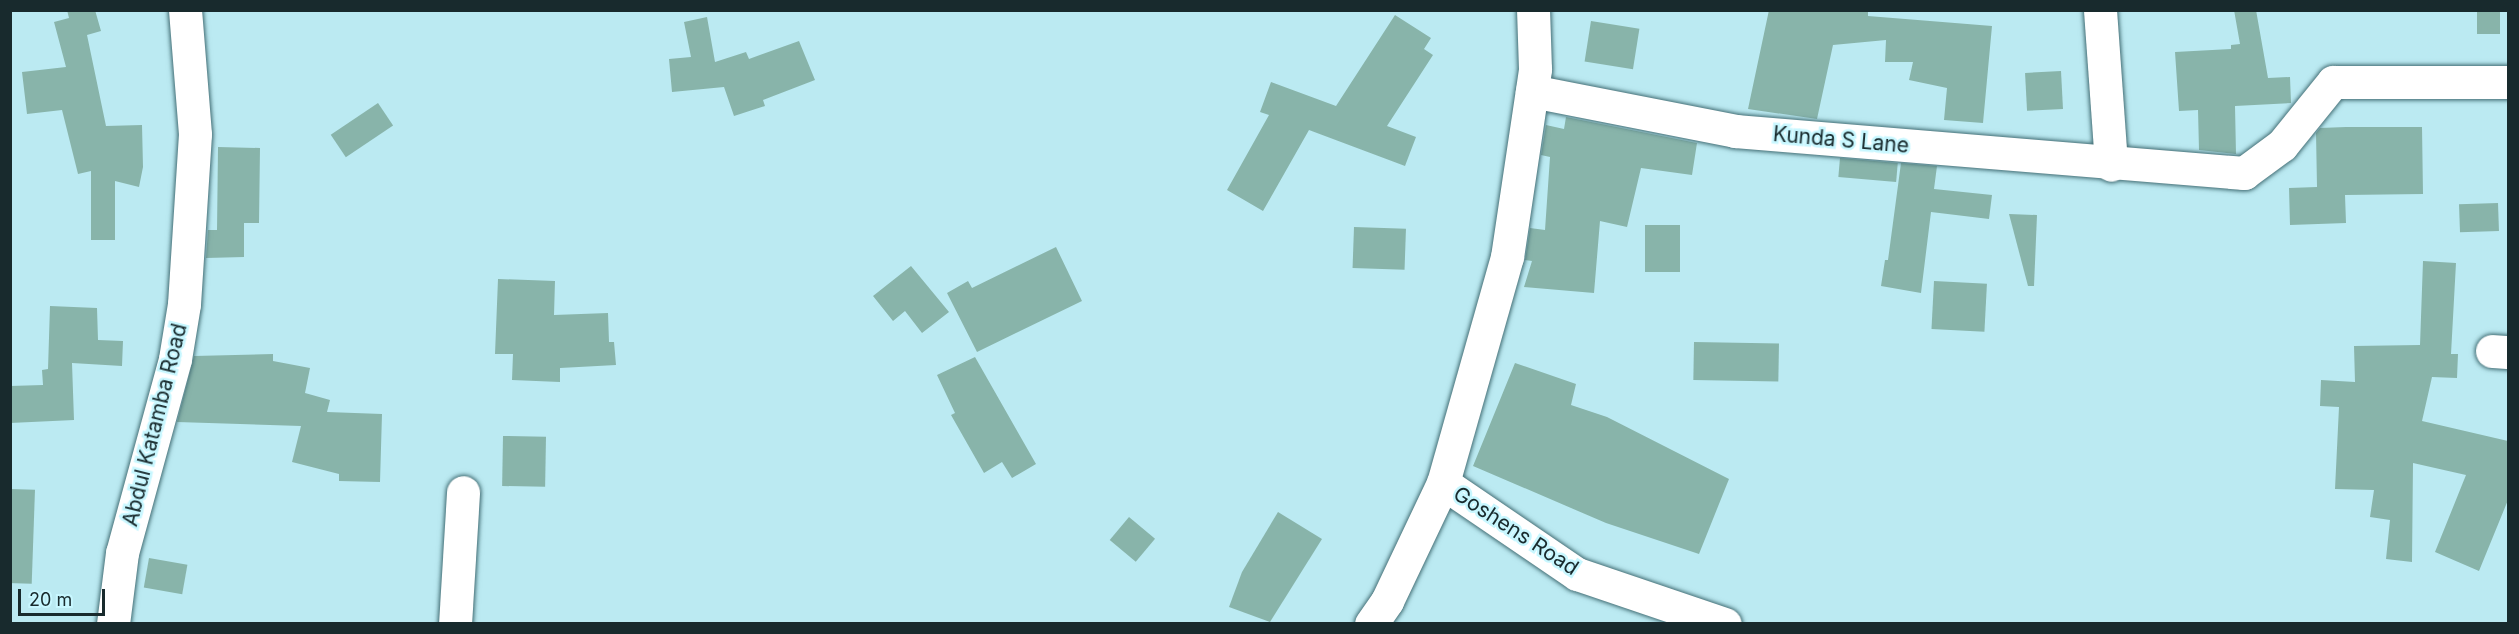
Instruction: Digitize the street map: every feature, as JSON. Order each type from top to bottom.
[{"type":"street","name":"Abdul Katamba Road","points":[[113,624],[122,553],[175,359],[186,294],[195,134],[185,10]]},
{"type":"street","points":[[1371,624],[1387,601],[1443,483],[1507,257],[1532,91],[1533,10]]},
{"type":"street","points":[[2100,10],[2111,165]]},
{"type":"street","name":"Kunda S Lane","points":[[1532,91],[1735,131],[2154,169],[2244,174],[2282,145],[2333,82],[2508,82]]},
{"type":"street","name":"Goshens Road","points":[[1443,483],[1576,574],[1725,624]]},
{"type":"street","points":[[455,624],[463,492]]},
{"type":"building","points":[[67,10],[95,10],[101,31],[87,35],[106,126],[142,125],[143,167],[139,187],[115,181],[115,240],[91,240],[91,171],[78,174],[62,110],[27,114],[22,72],[66,67],[54,22],[69,18]]},
{"type":"building","points":[[1769,10],[1868,10],[1868,16],[1992,26],[1983,123],[1944,120],[1947,88],[1909,80],[1913,62],[1885,62],[1886,40],[1833,45],[1817,119],[1748,109]]},
{"type":"building","points":[[2234,10],[2256,10],[2268,78],[2290,77],[2291,103],[2235,106],[2236,154],[2199,150],[2198,110],[2179,111],[2175,52],[2231,49],[2231,45],[2240,44]]},
{"type":"building","points":[[2477,10],[2500,10],[2500,34],[2477,34]]},
{"type":"building","points":[[1395,15],[1431,38],[1424,49],[1433,55],[1387,126],[1416,137],[1405,166],[1309,130],[1263,211],[1227,190],[1269,115],[1260,112],[1271,82],[1336,106]]},
{"type":"building","points":[[707,17],[715,62],[746,52],[749,59],[799,41],[815,80],[763,100],[765,106],[734,116],[724,87],[672,92],[669,59],[691,57],[684,22]]},
{"type":"building","points":[[1591,21],[1639,29],[1633,69],[1585,61]]},
{"type":"building","points":[[2061,71],[2063,109],[2027,111],[2025,73]]},
{"type":"building","points":[[378,103],[393,125],[346,157],[331,135]]},
{"type":"building","points":[[1566,117],[1697,143],[1692,175],[1641,168],[1627,227],[1600,221],[1594,293],[1524,287],[1532,261],[1525,260],[1530,228],[1545,230],[1550,157],[1541,155],[1546,125],[1564,129]]},
{"type":"building","points":[[2422,127],[2423,194],[2345,195],[2346,223],[2290,225],[2289,188],[2317,187],[2316,133],[2320,128]]},
{"type":"building","points":[[218,147],[260,148],[259,223],[244,223],[244,257],[206,258],[208,230],[217,230]]},
{"type":"building","points":[[1840,158],[1898,163],[1896,182],[1838,177]]},
{"type":"building","points":[[1901,163],[1937,166],[1934,189],[1992,195],[1989,219],[1931,212],[1921,293],[1881,286],[1885,260],[1888,260]]},
{"type":"building","points":[[2498,203],[2499,231],[2460,232],[2459,204]]},
{"type":"building","points":[[2009,214],[2037,215],[2034,286],[2028,286]]},
{"type":"building","points":[[1645,225],[1680,225],[1680,272],[1645,272]]},
{"type":"building","points":[[1354,227],[1406,229],[1405,270],[1353,268]]},
{"type":"building","points":[[1056,247],[1082,301],[977,352],[947,293],[968,281],[972,288]]},
{"type":"building","points":[[2423,261],[2456,263],[2451,354],[2458,354],[2457,378],[2432,377],[2422,421],[2508,441],[2508,500],[2479,571],[2435,552],[2466,475],[2413,463],[2412,562],[2386,559],[2390,520],[2370,517],[2374,490],[2335,489],[2339,407],[2320,406],[2321,380],[2355,382],[2354,346],[2420,345]]},
{"type":"building","points":[[911,266],[949,312],[922,333],[905,311],[893,321],[873,296]]},
{"type":"building","points":[[498,279],[555,281],[554,315],[608,313],[609,342],[614,342],[616,365],[560,368],[560,382],[512,380],[513,354],[495,354]]},
{"type":"building","points":[[1934,281],[1987,284],[1984,332],[1931,329]]},
{"type":"building","points":[[50,306],[97,308],[98,340],[123,341],[122,366],[72,363],[74,420],[10,423],[10,386],[43,385],[42,370],[48,369]]},
{"type":"building","points":[[1694,342],[1779,343],[1778,381],[1693,380]]},
{"type":"building","points":[[273,354],[273,361],[310,368],[305,393],[330,400],[327,412],[382,414],[380,482],[339,481],[339,474],[292,462],[301,426],[177,422],[194,356]]},
{"type":"building","points":[[975,357],[1036,464],[1012,478],[1002,462],[984,473],[951,415],[955,413],[937,375]]},
{"type":"building","points":[[1515,363],[1576,384],[1571,405],[1607,417],[1729,479],[1699,554],[1606,523],[1473,466]]},
{"type":"building","points":[[503,436],[546,437],[545,487],[502,486]]},
{"type":"building","points":[[10,489],[35,490],[32,584],[10,583]]},
{"type":"building","points":[[1278,512],[1322,539],[1270,622],[1229,607],[1242,572]]},
{"type":"building","points":[[1129,517],[1155,539],[1136,562],[1110,540]]},
{"type":"building","points":[[149,558],[187,565],[182,594],[144,588]]}]
